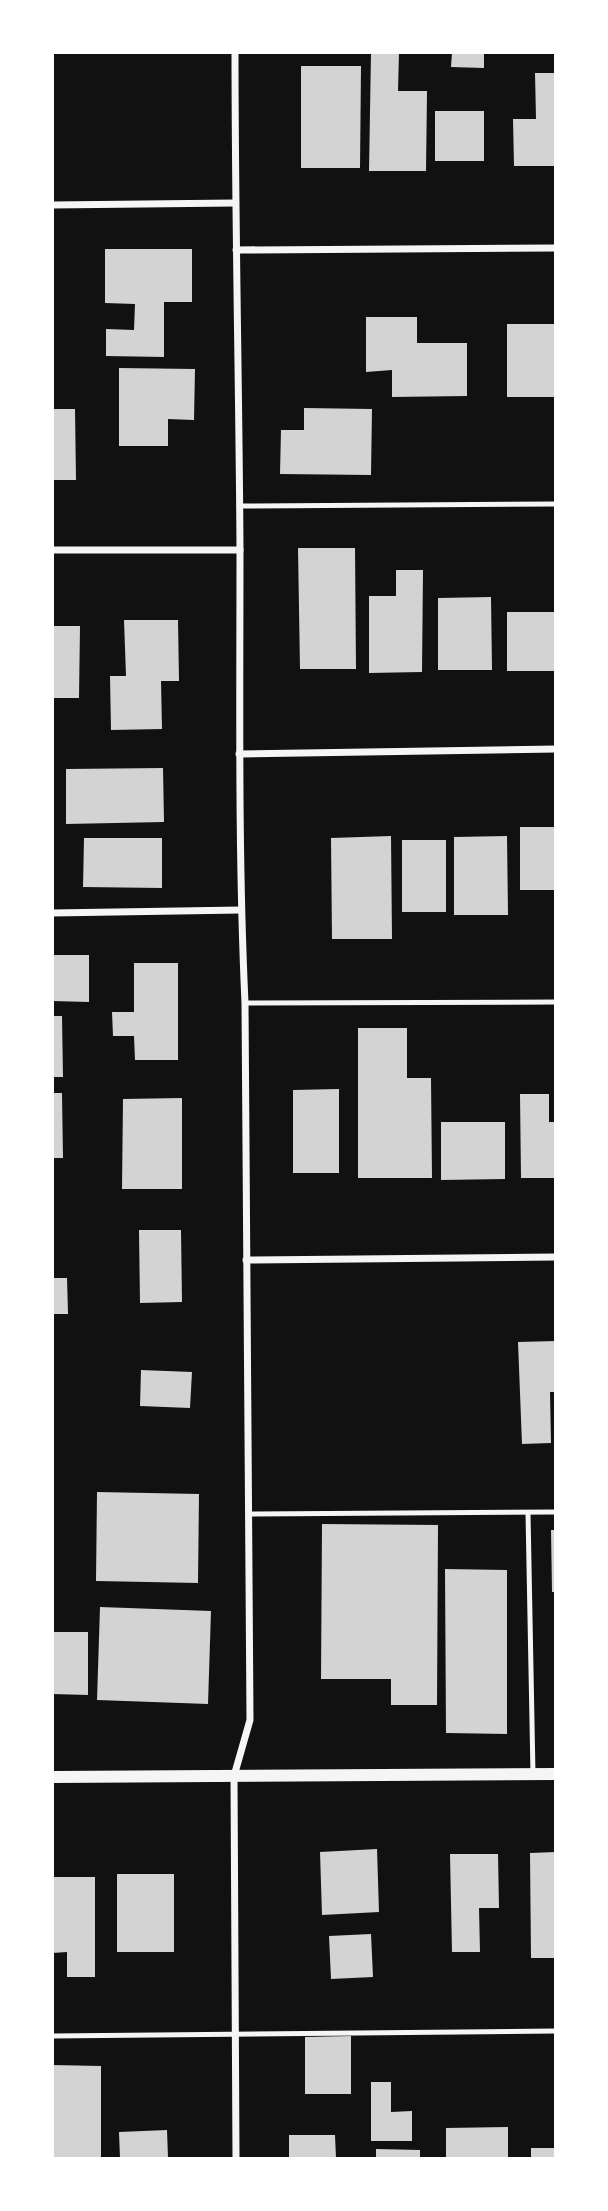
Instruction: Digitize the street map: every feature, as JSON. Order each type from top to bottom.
[{"type":"street","points":[[235,52],[240,550],[239,754],[244,1003],[250,1720],[234,1776],[236,2158]]},
{"type":"street","points":[[52,205],[235,202]]},
{"type":"street","points":[[236,250],[555,248]]},
{"type":"street","points":[[52,550],[240,550]]},
{"type":"street","points":[[239,754],[555,749]]},
{"type":"street","points":[[52,913],[241,910]]},
{"type":"street","points":[[246,1260],[555,1257]]},
{"type":"street","points":[[52,1777],[555,1774]]},
{"type":"lane","points":[[239,506],[555,504]]},
{"type":"lane","points":[[244,1003],[555,1002]]},
{"type":"lane","points":[[248,1514],[555,1512]]},
{"type":"lane","points":[[528,1513],[533,1774]]},
{"type":"lane","points":[[52,2036],[555,2031]]},
{"type":"building","points":[[371,52],[399,52],[398,91],[427,91],[426,171],[369,171]]},
{"type":"building","points":[[452,52],[484,52],[484,68],[451,67]]},
{"type":"building","points":[[301,66],[361,66],[360,168],[301,168]]},
{"type":"building","points":[[535,73],[556,73],[556,166],[514,166],[513,119],[536,119]]},
{"type":"building","points":[[435,111],[484,111],[484,161],[435,161]]},
{"type":"building","points":[[105,249],[192,249],[192,302],[164,302],[164,357],[106,356],[106,329],[134,330],[135,304],[105,303]]},
{"type":"building","points":[[366,317],[417,317],[417,343],[467,343],[467,396],[392,397],[392,370],[366,372]]},
{"type":"building","points":[[507,324],[556,324],[556,397],[507,397]]},
{"type":"building","points":[[119,368],[195,369],[194,420],[168,419],[168,446],[119,446]]},
{"type":"building","points":[[304,408],[372,409],[371,475],[280,474],[281,430],[304,430]]},
{"type":"building","points":[[52,409],[75,409],[76,480],[52,480]]},
{"type":"building","points":[[298,548],[355,548],[356,669],[300,669]]},
{"type":"building","points":[[396,570],[423,570],[422,672],[369,673],[369,596],[396,596]]},
{"type":"building","points":[[491,597],[492,670],[438,670],[438,598]]},
{"type":"building","points":[[507,612],[556,612],[556,671],[507,671]]},
{"type":"building","points":[[124,620],[178,620],[179,681],[161,681],[162,729],[111,730],[110,676],[126,676]]},
{"type":"building","points":[[52,626],[80,626],[79,698],[52,698]]},
{"type":"building","points":[[163,768],[164,822],[66,824],[66,769]]},
{"type":"building","points":[[520,827],[556,827],[556,890],[520,890]]},
{"type":"building","points":[[391,836],[392,939],[332,939],[331,838]]},
{"type":"building","points":[[507,836],[508,915],[454,915],[454,837]]},
{"type":"building","points":[[84,838],[162,838],[162,888],[83,887]]},
{"type":"building","points":[[402,840],[446,840],[446,912],[402,912]]},
{"type":"building","points":[[52,955],[89,955],[89,1002],[52,1001]]},
{"type":"building","points":[[134,963],[178,963],[178,1060],[135,1060],[134,1036],[113,1036],[112,1012],[134,1012]]},
{"type":"building","points":[[52,1016],[62,1016],[63,1077],[52,1077]]},
{"type":"building","points":[[358,1028],[407,1028],[407,1078],[431,1078],[432,1178],[358,1178]]},
{"type":"building","points":[[339,1089],[339,1173],[293,1173],[293,1090]]},
{"type":"building","points":[[52,1093],[62,1093],[63,1158],[52,1158]]},
{"type":"building","points":[[520,1094],[549,1094],[549,1122],[556,1122],[556,1178],[521,1178]]},
{"type":"building","points":[[182,1098],[182,1189],[122,1189],[123,1099]]},
{"type":"building","points":[[441,1122],[505,1122],[505,1179],[441,1180]]},
{"type":"building","points":[[139,1230],[181,1230],[182,1302],[140,1303]]},
{"type":"building","points":[[52,1278],[67,1278],[68,1314],[52,1314]]},
{"type":"building","points":[[556,1341],[556,1392],[550,1392],[551,1443],[522,1444],[518,1342]]},
{"type":"building","points":[[141,1370],[192,1372],[190,1408],[140,1406]]},
{"type":"building","points":[[97,1492],[199,1494],[198,1583],[96,1581]]},
{"type":"building","points":[[322,1524],[438,1525],[437,1705],[391,1705],[391,1679],[321,1679]]},
{"type":"building","points":[[551,1530],[556,1530],[556,1592],[552,1592]]},
{"type":"building","points":[[445,1569],[507,1570],[507,1734],[446,1733]]},
{"type":"building","points":[[100,1607],[211,1611],[208,1704],[97,1700]]},
{"type":"building","points":[[52,1632],[88,1632],[88,1695],[52,1694]]},
{"type":"building","points":[[377,1849],[379,1912],[322,1915],[320,1852]]},
{"type":"building","points":[[556,1852],[556,1958],[531,1958],[530,1853]]},
{"type":"building","points":[[450,1854],[498,1854],[499,1908],[479,1908],[480,1952],[452,1952]]},
{"type":"building","points":[[117,1874],[174,1874],[174,1952],[117,1952]]},
{"type":"building","points":[[52,1877],[95,1877],[95,1977],[67,1977],[67,1952],[52,1953]]},
{"type":"building","points":[[371,1934],[373,1977],[331,1979],[329,1936]]},
{"type":"building","points":[[351,2036],[351,2094],[305,2094],[305,2037]]},
{"type":"building","points":[[52,2065],[101,2066],[101,2158],[52,2158]]},
{"type":"building","points":[[371,2082],[391,2082],[391,2112],[412,2111],[412,2141],[371,2141]]},
{"type":"building","points":[[508,2127],[508,2158],[446,2158],[446,2128]]},
{"type":"building","points":[[167,2130],[168,2158],[120,2158],[119,2132]]},
{"type":"building","points":[[289,2135],[335,2135],[336,2158],[289,2158]]},
{"type":"building","points":[[531,2148],[556,2148],[556,2158],[531,2158]]},
{"type":"building","points":[[376,2149],[420,2150],[420,2158],[376,2158]]}]
